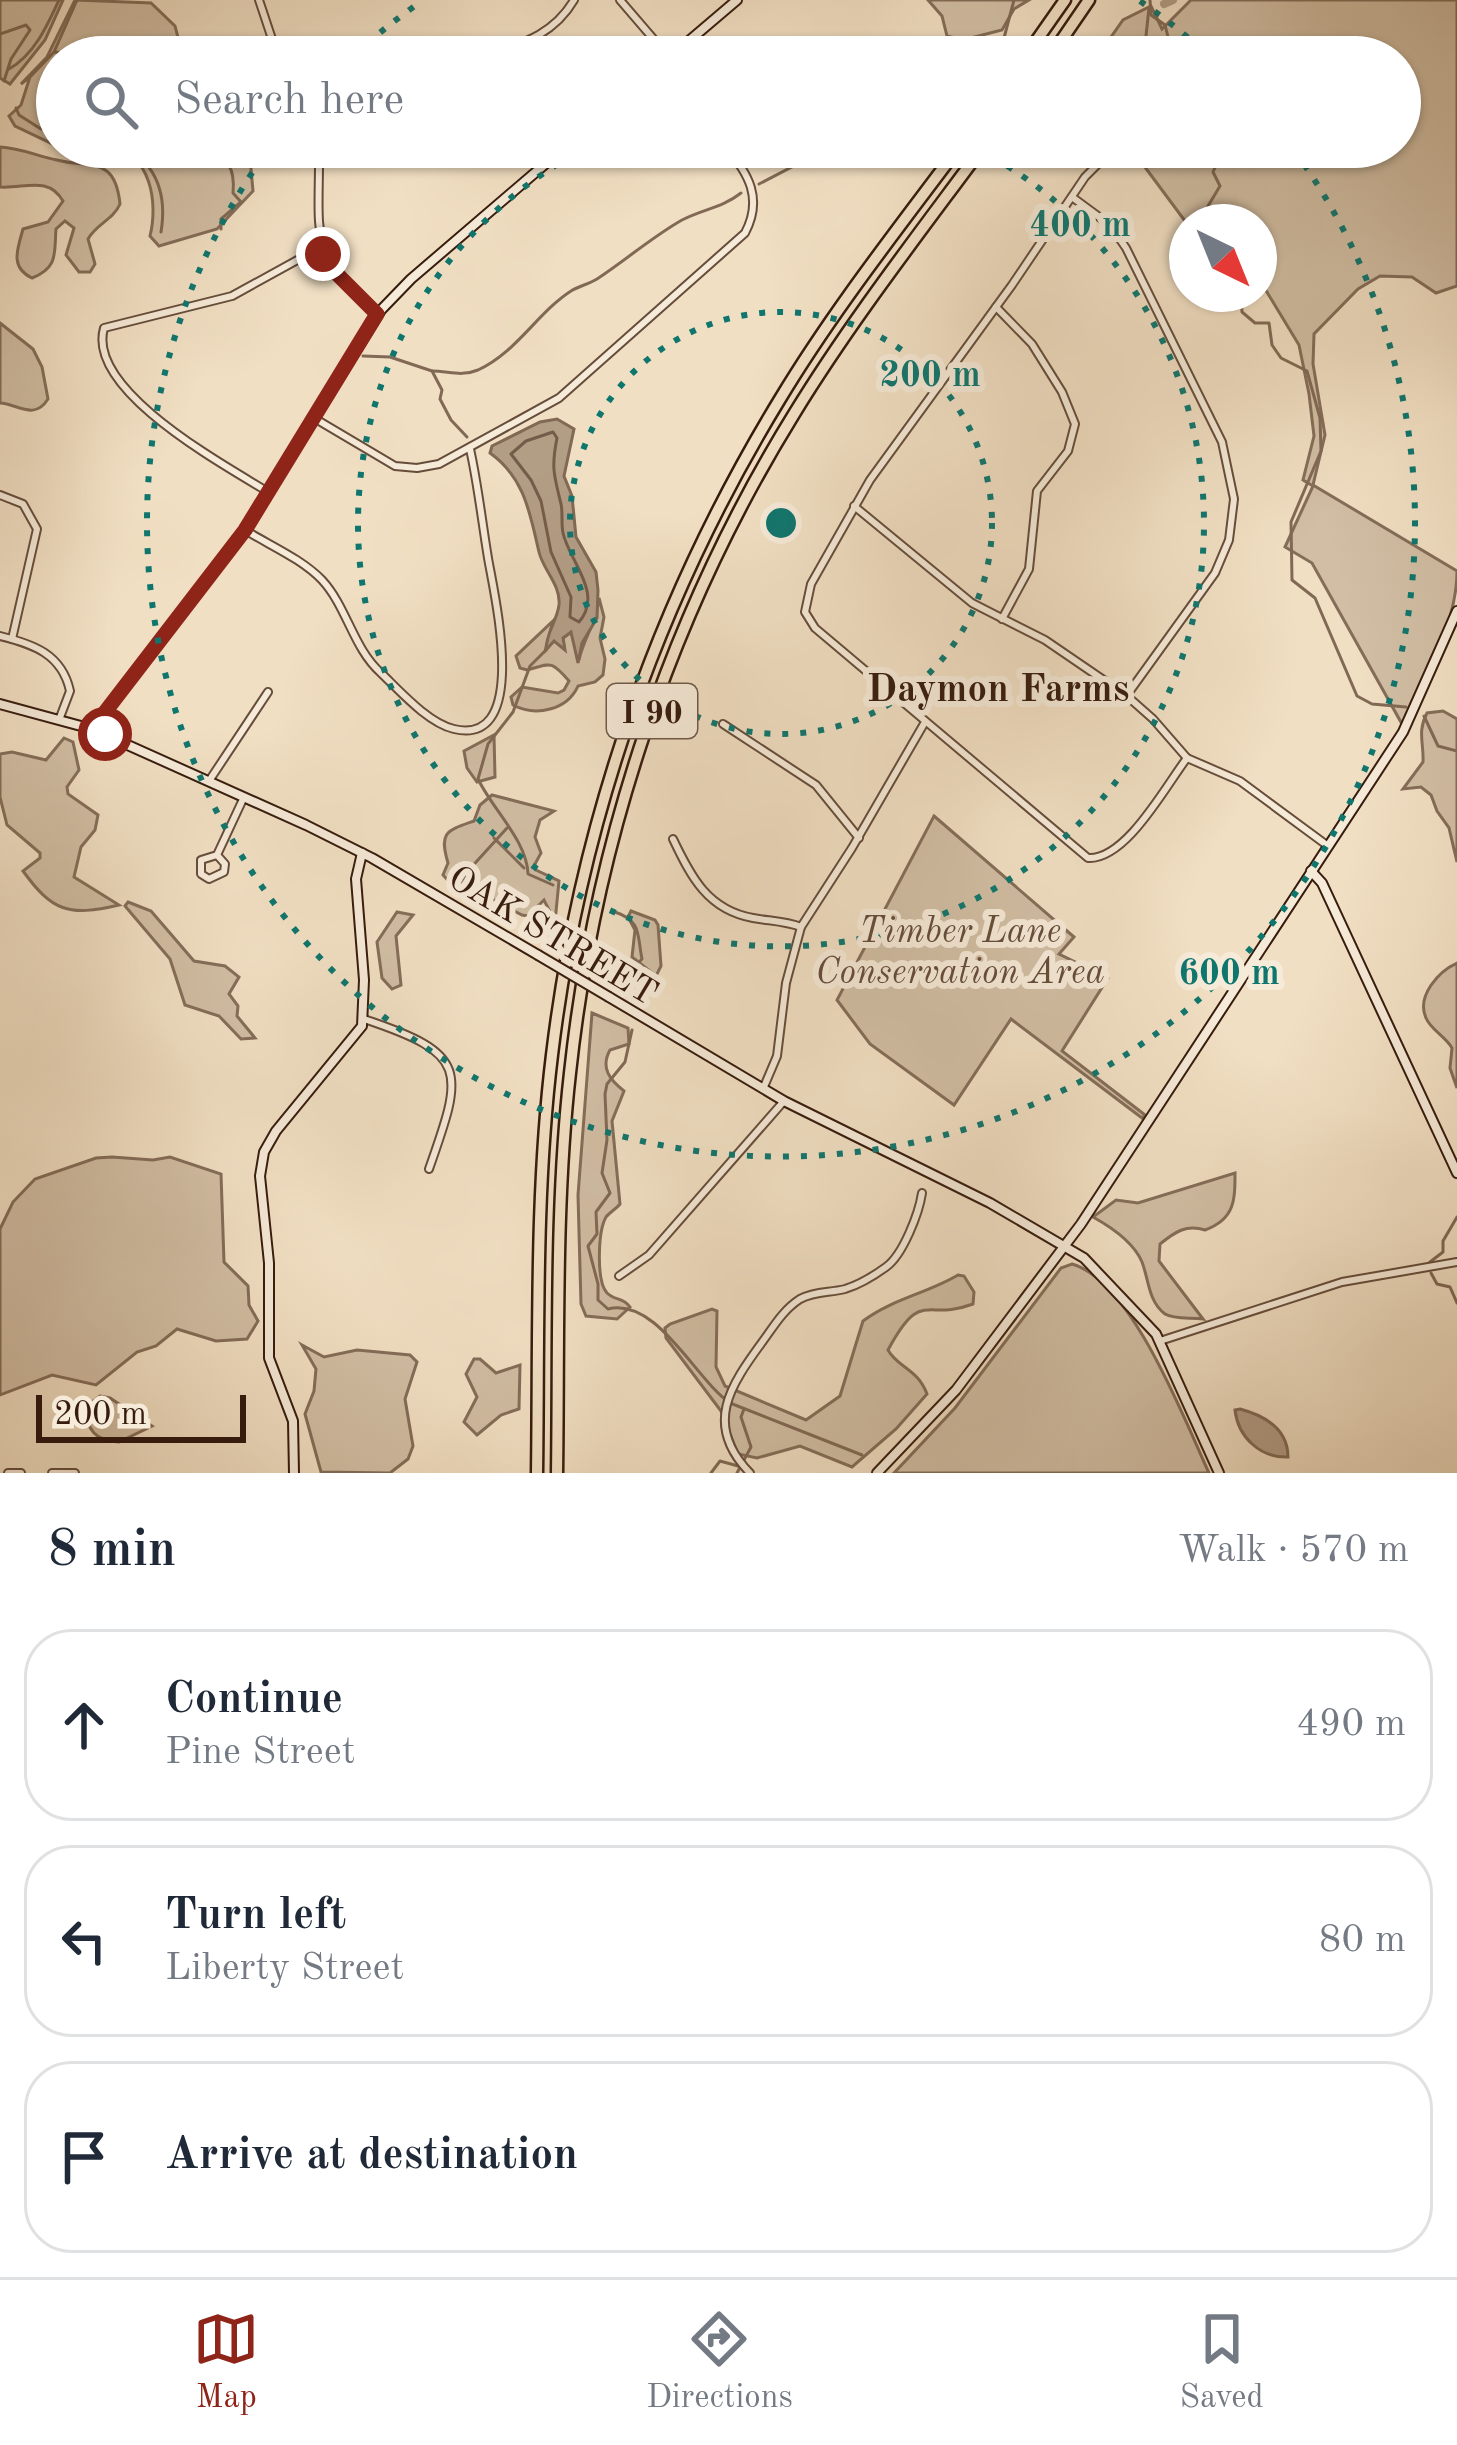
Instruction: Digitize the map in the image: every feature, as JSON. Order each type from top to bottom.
[{"type":"highway","points":[[1040,36],[1065,0]]},
{"type":"highway","points":[[1064,36],[1089,0]]},
{"type":"highway","name":"I 90","points":[[537,1473],[541,1200],[551,1058],[580,890],[617,752],[683,581],[748,453],[824,331],[944,168]]},
{"type":"highway","name":"I 90","points":[[557,1473],[561,1174],[573,1045],[600,892],[641,742],[698,596],[781,435],[851,326],[968,168]]},
{"type":"main road","points":[[695,36],[737,0]]},
{"type":"main road","points":[[92,729],[245,530],[377,314],[540,168]]},
{"type":"main road","points":[[877,1473],[956,1390],[1065,1246],[1412,718],[1457,611]]},
{"type":"main road","name":"OAK STREET","points":[[0,704],[92,729],[362,853],[763,1089],[1065,1246],[1124,1296],[1160,1341],[1219,1473]]},
{"type":"main road","points":[[294,1473],[293,1421],[269,1358],[269,1263],[261,1166],[275,1131],[351,1044],[364,1019],[356,884],[362,853]]},
{"type":"main road","points":[[1311,871],[1322,883],[1457,1172]]},
{"type":"street","points":[[260,0],[271,36]]},
{"type":"street","points":[[539,36],[574,0]]},
{"type":"street","points":[[620,0],[652,36]]},
{"type":"street","points":[[319,168],[321,248],[335,272],[377,314]]},
{"type":"street","points":[[313,418],[403,468],[433,465],[559,398],[742,237],[752,220],[754,197],[742,168]]},
{"type":"street","points":[[1097,168],[854,506],[808,590],[805,612],[815,628],[1088,858],[1105,857],[1121,845],[1186,758]]},
{"type":"street","points":[[1072,197],[1110,225],[1126,248],[1218,434],[1232,480],[1232,523],[1220,565],[1127,696]]},
{"type":"street","points":[[268,492],[196,446],[127,390],[105,361],[100,339],[104,328],[242,292],[321,248]]},
{"type":"street","points":[[996,307],[1032,344],[1062,392],[1075,424],[1071,444],[1035,498],[1029,569],[1002,620]]},
{"type":"street","points":[[245,530],[323,581],[363,652],[382,675],[445,725],[460,730],[478,727],[500,699],[503,656],[469,448]]},
{"type":"street","points":[[0,495],[23,504],[37,529],[11,639]]},
{"type":"street","points":[[854,506],[963,597],[1076,659],[1127,696],[1153,718],[1186,758],[1247,786],[1328,846]]},
{"type":"street","points":[[0,636],[44,651],[64,673],[70,691],[59,720]]},
{"type":"street","points":[[209,781],[268,692]]},
{"type":"street","points":[[763,1089],[777,1056],[786,983],[801,927],[925,722]]},
{"type":"street","points":[[723,724],[816,785],[859,838]]},
{"type":"street","points":[[217,855],[244,797]]},
{"type":"street","points":[[673,839],[694,880],[718,905],[741,915],[801,927]]},
{"type":"street","points":[[217,855],[225,864],[224,872],[209,879],[201,874],[199,864],[204,857],[217,855]]},
{"type":"street","points":[[364,1019],[426,1042],[446,1064],[451,1104],[429,1168]]},
{"type":"street","points":[[620,1276],[649,1255],[784,1100]]},
{"type":"street","points":[[750,1473],[729,1442],[724,1419],[734,1381],[792,1305],[814,1293],[853,1286],[892,1262],[916,1221],[922,1192]]},
{"type":"street","points":[[1160,1341],[1351,1280],[1457,1262]]},
{"type":"street","points":[[8,1473],[21,1473]]},
{"type":"street","points":[[52,1473],[75,1473]]},
{"type":"green space","points":[[0,0],[63,0],[47,36],[36,36],[36,51],[10,84],[0,78]]},
{"type":"green space","points":[[75,0],[151,3],[175,26],[178,36],[57,36]]},
{"type":"green space","points":[[928,0],[1029,0],[1014,9],[1002,30],[979,36],[947,36],[942,16]]},
{"type":"green space","points":[[1191,0],[1457,0],[1457,286],[1436,293],[1412,277],[1380,276],[1358,289],[1314,334],[1313,364],[1325,435],[1313,485],[1457,571],[1446,630],[1402,724],[1312,563],[1285,547],[1313,486],[1303,480],[1314,436],[1299,345],[1277,309],[1277,204],[1172,204],[1146,168],[1421,168],[1421,36],[1112,36],[1123,20],[1151,6],[1162,29]]},
{"type":"green space","points":[[36,68],[36,136],[15,126],[9,116],[21,105],[30,77],[21,84]]},
{"type":"green space","points":[[0,147],[36,154],[36,168],[107,171],[120,204],[88,239],[95,264],[90,272],[79,272],[66,255],[74,228],[65,221],[56,229],[47,269],[32,278],[25,274],[17,257],[23,229],[48,222],[63,201],[43,186],[0,187]]},
{"type":"green space","points":[[251,168],[253,191],[217,229],[159,246],[150,236],[152,195],[143,169]]},
{"type":"green space","points":[[0,323],[33,349],[42,367],[48,399],[37,409],[0,403]]},
{"type":"green space","points":[[599,598],[604,617],[600,638],[603,675],[578,686],[566,701],[550,709],[513,705],[511,697],[522,687],[564,690],[569,681],[558,669],[550,665],[520,668],[516,656],[553,621],[546,648],[554,641],[564,646],[563,638],[571,632],[579,660]]},
{"type":"green space","points":[[1443,711],[1457,719],[1457,862],[1449,828],[1431,795],[1421,787],[1403,789],[1423,762],[1427,713]]},
{"type":"green space","points":[[494,735],[495,777],[477,782],[467,768],[464,751]]},
{"type":"green space","points":[[64,738],[73,742],[79,770],[67,787],[68,794],[98,815],[95,830],[81,847],[74,877],[119,905],[74,910],[43,895],[23,871],[40,853],[7,825],[0,797],[0,754],[46,760]]},
{"type":"green space","points":[[492,795],[554,811],[540,820],[535,837],[541,853],[535,864],[536,870],[559,881],[555,922],[544,900],[528,916],[522,915],[488,897],[454,887],[443,875],[448,863],[447,834],[474,821],[480,805]]},
{"type":"green space","name":"Timber Lane Conservation Area","points":[[934,816],[1074,937],[1059,954],[1108,978],[1062,1051],[1145,1115],[1142,1118],[1011,1019],[954,1105],[870,1044],[837,1000]]},
{"type":"green space","points":[[128,902],[151,911],[194,961],[225,966],[239,977],[229,994],[238,1006],[237,1016],[255,1038],[241,1039],[219,1016],[185,1005],[170,959],[125,906]]},
{"type":"green space","points":[[631,911],[658,925],[661,966],[656,976],[632,957]]},
{"type":"green space","points":[[397,912],[413,915],[396,936],[401,985],[392,989],[382,978],[377,942]]},
{"type":"green space","points":[[1457,963],[1457,1088],[1450,1068],[1452,1048],[1428,1022],[1424,1001],[1431,985]]},
{"type":"green space","points":[[592,1013],[628,1028],[629,1044],[610,1050],[606,1062],[611,1078],[624,1091],[612,1121],[620,1204],[606,1217],[599,1256],[603,1287],[630,1307],[617,1319],[586,1316],[581,1304],[578,1195]]},
{"type":"green space","points":[[112,1157],[170,1157],[221,1174],[224,1262],[248,1286],[249,1305],[258,1321],[247,1339],[216,1341],[177,1329],[156,1346],[137,1352],[96,1385],[52,1375],[0,1395],[0,1229],[13,1202],[35,1179]]},
{"type":"green space","points":[[1235,1173],[1233,1200],[1222,1220],[1205,1230],[1181,1230],[1160,1244],[1159,1261],[1203,1319],[1165,1314],[1152,1297],[1134,1248],[1093,1217],[1116,1200],[1138,1203]]},
{"type":"green space","points":[[1072,1264],[1094,1276],[1135,1323],[1209,1473],[894,1473],[955,1408],[1061,1268]]},
{"type":"green space","points":[[964,1276],[974,1292],[973,1304],[917,1313],[888,1350],[927,1394],[852,1467],[800,1446],[757,1458],[738,1454],[721,1411],[666,1338],[665,1328],[670,1324],[717,1311],[716,1367],[725,1386],[806,1420],[840,1396],[863,1321]]},
{"type":"green space","points":[[302,1345],[324,1357],[357,1350],[410,1355],[417,1362],[405,1399],[413,1446],[408,1459],[390,1473],[321,1472],[305,1414],[316,1369]]},
{"type":"green space","points":[[474,1359],[496,1373],[520,1365],[519,1409],[501,1415],[477,1435],[464,1422],[477,1397],[466,1374]]},
{"type":"green space","points":[[100,1396],[152,1426],[119,1442],[98,1437],[90,1428],[85,1407]]},
{"type":"water","points":[[557,419],[574,429],[564,476],[572,496],[576,537],[596,572],[598,590],[597,618],[582,643],[578,663],[571,632],[563,638],[565,650],[554,641],[546,650],[559,605],[557,591],[541,559],[519,485],[490,453],[492,446],[540,422]]},
{"type":"water","points":[[1235,1410],[1274,1425],[1288,1457],[1268,1454],[1252,1444],[1237,1420]]},
{"type":"waterway","points":[[40,36],[59,0]]},
{"type":"waterway","points":[[61,36],[77,0]]},
{"type":"waterway","points":[[1005,36],[1014,0]]},
{"type":"waterway","points":[[1150,0],[1151,15],[1165,25],[1168,36]]},
{"type":"waterway","points":[[1164,4],[1173,0]]},
{"type":"waterway","points":[[1146,36],[1149,8]]},
{"type":"waterway","points":[[0,34],[26,25],[30,30],[11,59],[4,81]]},
{"type":"waterway","points":[[9,69],[36,43]]},
{"type":"waterway","points":[[31,76],[36,71]]},
{"type":"waterway","points":[[16,108],[36,126]]},
{"type":"waterway","points":[[149,168],[163,206],[161,232]]},
{"type":"waterway","points":[[221,229],[221,219],[241,202],[233,193],[230,168]]},
{"type":"waterway","points":[[759,184],[790,168]]},
{"type":"waterway","points":[[1209,204],[1220,186],[1215,168]]},
{"type":"waterway","points":[[432,371],[466,373],[492,362],[571,291],[597,279],[682,220],[741,193]]},
{"type":"waterway","points":[[1242,312],[1255,323],[1269,323],[1272,345],[1281,358],[1307,371],[1320,418],[1321,451],[1291,522],[1292,580],[1315,598],[1357,696],[1372,704],[1406,707]]},
{"type":"waterway","points":[[363,356],[390,357],[432,371],[451,420],[467,437]]},
{"type":"waterway","points":[[546,650],[530,666],[513,712],[488,744],[478,779],[516,838],[528,874],[553,885]]},
{"type":"waterway","points":[[1424,716],[1438,746],[1457,751]]},
{"type":"waterway","points":[[458,891],[467,872],[507,828]]},
{"type":"waterway","points":[[494,838],[524,868]]},
{"type":"waterway","points":[[615,912],[634,924],[638,936],[642,959],[627,974],[631,996]]},
{"type":"waterway","points":[[632,1030],[625,1062],[607,1084],[605,1094],[607,1140],[602,1173],[610,1193],[596,1212],[597,1234],[588,1246],[598,1300],[608,1309],[643,1315],[659,1327],[730,1403],[862,1455]]},
{"type":"waterway","points":[[1430,1262],[1443,1252],[1443,1241],[1457,1217]]},
{"type":"waterway","points":[[1431,1273],[1437,1284],[1450,1287],[1457,1303]]},
{"type":"waterway","points":[[737,1473],[751,1447],[741,1417],[744,1409]]},
{"type":"waterway","points":[[711,1473],[720,1461],[738,1466]]},
{"type":"district","name":"Daymon Farms","points":[[998,687]]},
{"type":"route","points":[[105,734],[92,729],[245,530],[377,314],[323,254]]}]
